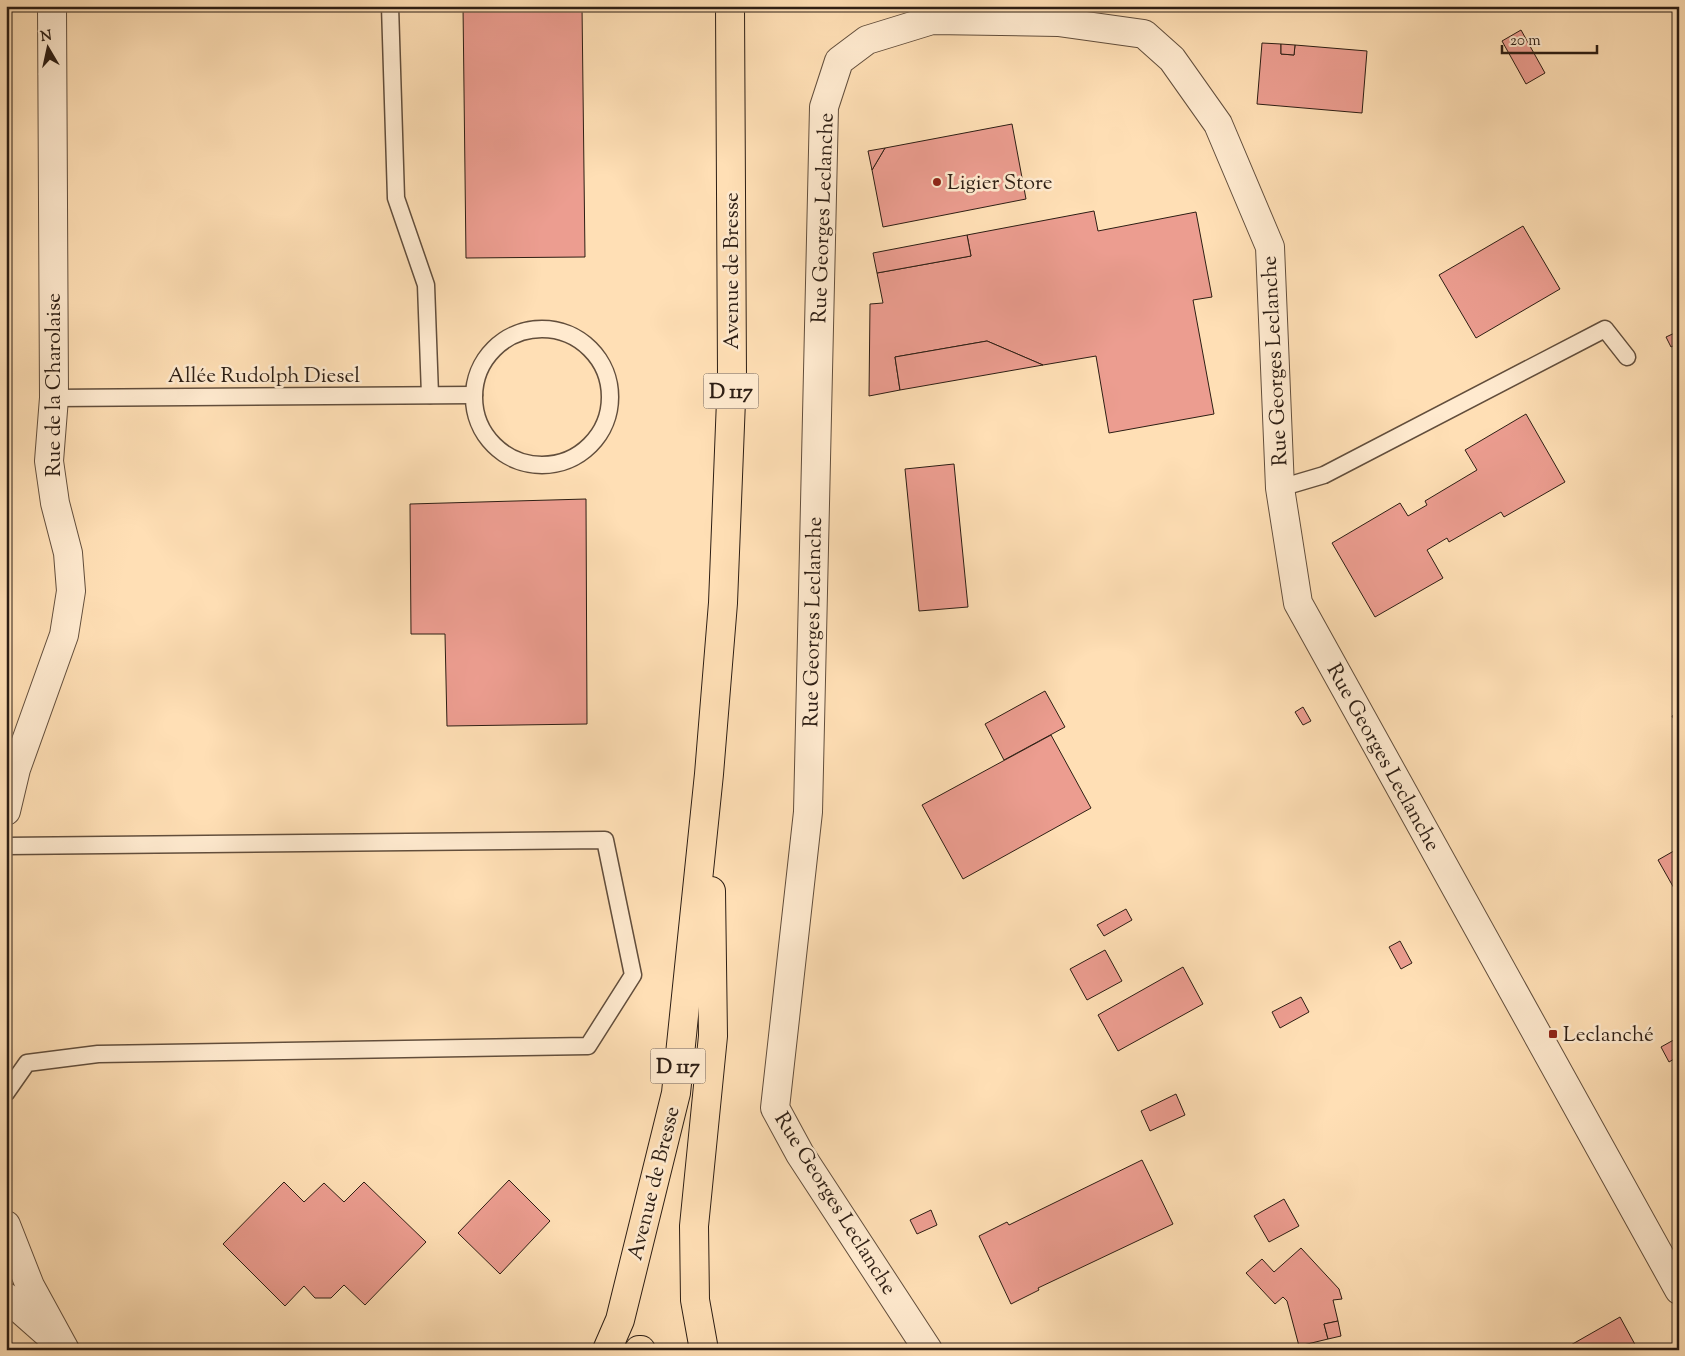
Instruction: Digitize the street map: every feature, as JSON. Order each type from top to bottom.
[{"type":"main road","name":"Avenue de Bresse","points":[[607,1350],[620,1320],[676,1093],[709,774],[723,603],[732,375],[730,6]]},
{"type":"main road","name":"Avenue de Bresse","points":[[704,1350],[695,1300],[694,1226],[713,1036],[709,774]]},
{"type":"street","name":"Rue de la Charolaise","points":[[6,811],[16,769],[64,635],[71,591],[68,552],[55,503],[49,460],[54,398],[52,6]]},
{"type":"street","name":"Rue Georges Leclanche","points":[[928,1350],[800,1154],[775,1108],[808,812],[824,107],[839,61],[867,40],[932,20],[1058,22],[1144,34],[1172,60],[1218,124],[1270,247],[1280,488],[1298,603],[1679,1290]]},
{"type":"street","points":[[6,1225],[30,1286],[64,1349]]},
{"type":"street","points":[[6,1297],[64,1349]]},
{"type":"lane","points":[[390,6],[396,198],[426,285],[430,395]]},
{"type":"lane","points":[[548,328],[569,333],[588,345],[602,362],[610,382],[611,406],[604,427],[590,446],[571,459],[549,465],[526,463],[504,454],[488,438],[477,418],[474,395],[478,373],[494,349],[505,339],[526,330],[548,328]]},
{"type":"lane","points":[[1280,488],[1324,475],[1605,329],[1628,358]]},
{"type":"lane","name":"Allée Rudolph Diesel","points":[[54,398],[474,395]]},
{"type":"lane","points":[[6,846],[605,840],[633,975],[588,1046],[98,1054],[27,1062],[6,1093]]},
{"type":"building","points":[[463,6],[582,6],[585,257],[466,258]]},
{"type":"building","points":[[1521,30],[1545,73],[1526,84],[1502,41]]},
{"type":"building","points":[[1262,43],[1281,44],[1281,54],[1294,55],[1295,45],[1367,51],[1362,113],[1257,104]]},
{"type":"building","points":[[1281,44],[1295,45],[1294,55],[1281,54]]},
{"type":"building","points":[[1012,124],[1026,199],[883,227],[872,170],[885,148]]},
{"type":"building","points":[[885,148],[872,170],[868,151]]},
{"type":"building","points":[[1094,211],[1098,231],[1196,212],[1212,297],[1193,300],[1214,414],[1109,433],[1096,356],[1043,365],[987,341],[895,357],[900,390],[869,396],[870,304],[883,303],[877,273],[971,256],[967,235]]},
{"type":"building","points":[[1523,226],[1560,289],[1476,338],[1439,275]]},
{"type":"building","points":[[967,235],[971,256],[877,273],[873,253]]},
{"type":"building","points":[[1679,331],[1679,343],[1671,347],[1666,337]]},
{"type":"building","points":[[987,341],[1043,365],[900,390],[895,357]]},
{"type":"building","points":[[1526,414],[1565,482],[1504,517],[1501,512],[1449,542],[1447,538],[1427,550],[1443,578],[1375,617],[1332,543],[1400,503],[1408,516],[1427,505],[1425,501],[1477,470],[1465,450]]},
{"type":"building","points":[[954,464],[968,607],[919,611],[905,469]]},
{"type":"building","points":[[586,499],[587,724],[447,726],[445,634],[411,634],[410,504]]},
{"type":"building","points":[[1045,691],[1065,727],[1004,760],[985,724]]},
{"type":"building","points":[[1303,707],[1311,721],[1303,725],[1295,712]]},
{"type":"building","points":[[1679,712],[1679,728],[1672,716]]},
{"type":"building","points":[[1051,735],[1091,808],[963,879],[922,805]]},
{"type":"building","points":[[1679,848],[1679,897],[1658,860]]},
{"type":"building","points":[[1126,909],[1132,920],[1104,936],[1097,925]]},
{"type":"building","points":[[1400,941],[1412,963],[1401,969],[1389,947]]},
{"type":"building","points":[[1105,950],[1122,981],[1087,1000],[1070,969]]},
{"type":"building","points":[[1183,967],[1203,1004],[1118,1051],[1098,1015]]},
{"type":"building","points":[[1301,997],[1309,1012],[1280,1028],[1272,1012]]},
{"type":"building","points":[[1679,1037],[1679,1056],[1669,1062],[1661,1047]]},
{"type":"building","points":[[1176,1094],[1185,1115],[1150,1131],[1141,1111]]},
{"type":"building","points":[[1142,1160],[1173,1224],[1038,1288],[1039,1290],[1011,1304],[979,1236],[1007,1222],[1009,1225]]},
{"type":"building","points":[[509,1180],[550,1221],[500,1274],[458,1233]]},
{"type":"building","points":[[284,1182],[304,1202],[324,1183],[344,1202],[364,1182],[426,1242],[365,1305],[344,1285],[331,1298],[315,1298],[304,1286],[285,1306],[223,1244]]},
{"type":"building","points":[[1284,1199],[1299,1226],[1269,1242],[1254,1216]]},
{"type":"building","points":[[931,1210],[937,1225],[917,1234],[910,1220]]},
{"type":"building","points":[[1301,1248],[1339,1289],[1342,1299],[1333,1300],[1338,1321],[1324,1324],[1328,1339],[1299,1346],[1287,1301],[1283,1297],[1275,1304],[1246,1273],[1262,1259],[1274,1272]]},
{"type":"building","points":[[1620,1317],[1638,1350],[1562,1350]]},
{"type":"building","points":[[1338,1321],[1341,1336],[1328,1339],[1324,1324]]},
{"type":"place","name":"Ligier Store","points":[[937,182]]},
{"type":"place","name":"Leclanché","points":[[1553,1034]]}]
